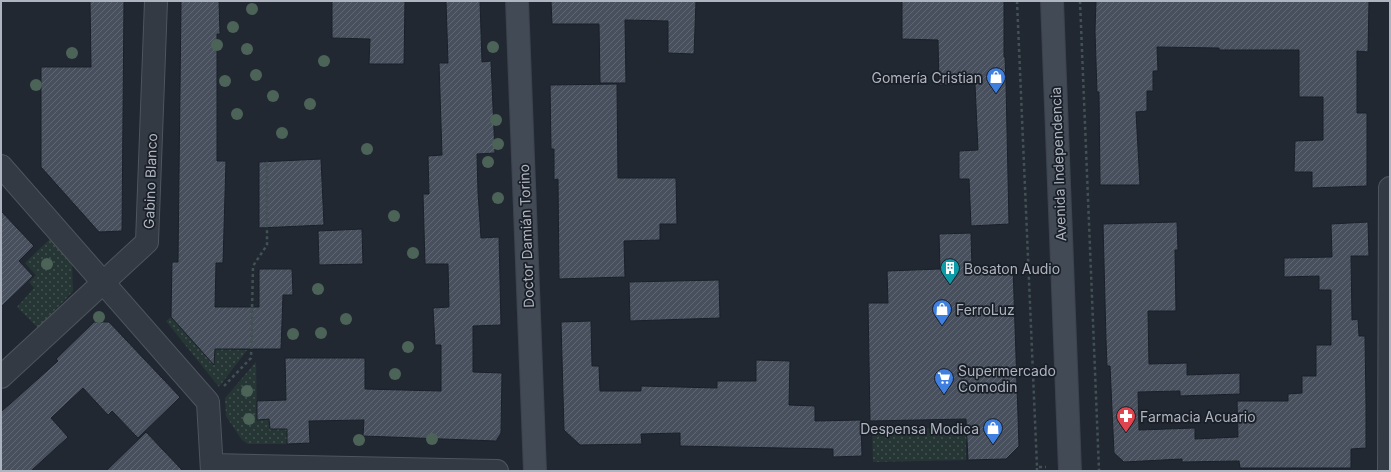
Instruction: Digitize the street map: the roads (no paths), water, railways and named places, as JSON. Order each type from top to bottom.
[{"type":"main road","name":"Doctor Damián Torino","points":[[517,1],[535,471]]},
{"type":"main road","name":"Avenida Independencia","points":[[1052,1],[1070,471]]},
{"type":"street","name":"Gabino Blanco","points":[[1,377],[148,242],[156,1]]},
{"type":"street","points":[[1,166],[208,402],[212,468],[497,471]]},
{"type":"street","points":[[1389,471],[1390,188]]},
{"type":"place","name":"Gomería Cristian","points":[[996,94]]},
{"type":"place","name":"Bosaton Audio","points":[[950,285]]},
{"type":"place","name":"FerroLuz","points":[[942,326]]},
{"type":"place","name":"Supermercado Comodin","points":[[944,395]]},
{"type":"place","name":"Farmacia Acuario","points":[[1126,433]]},
{"type":"place","name":"Despensa Modica","points":[[993,445]]}]
